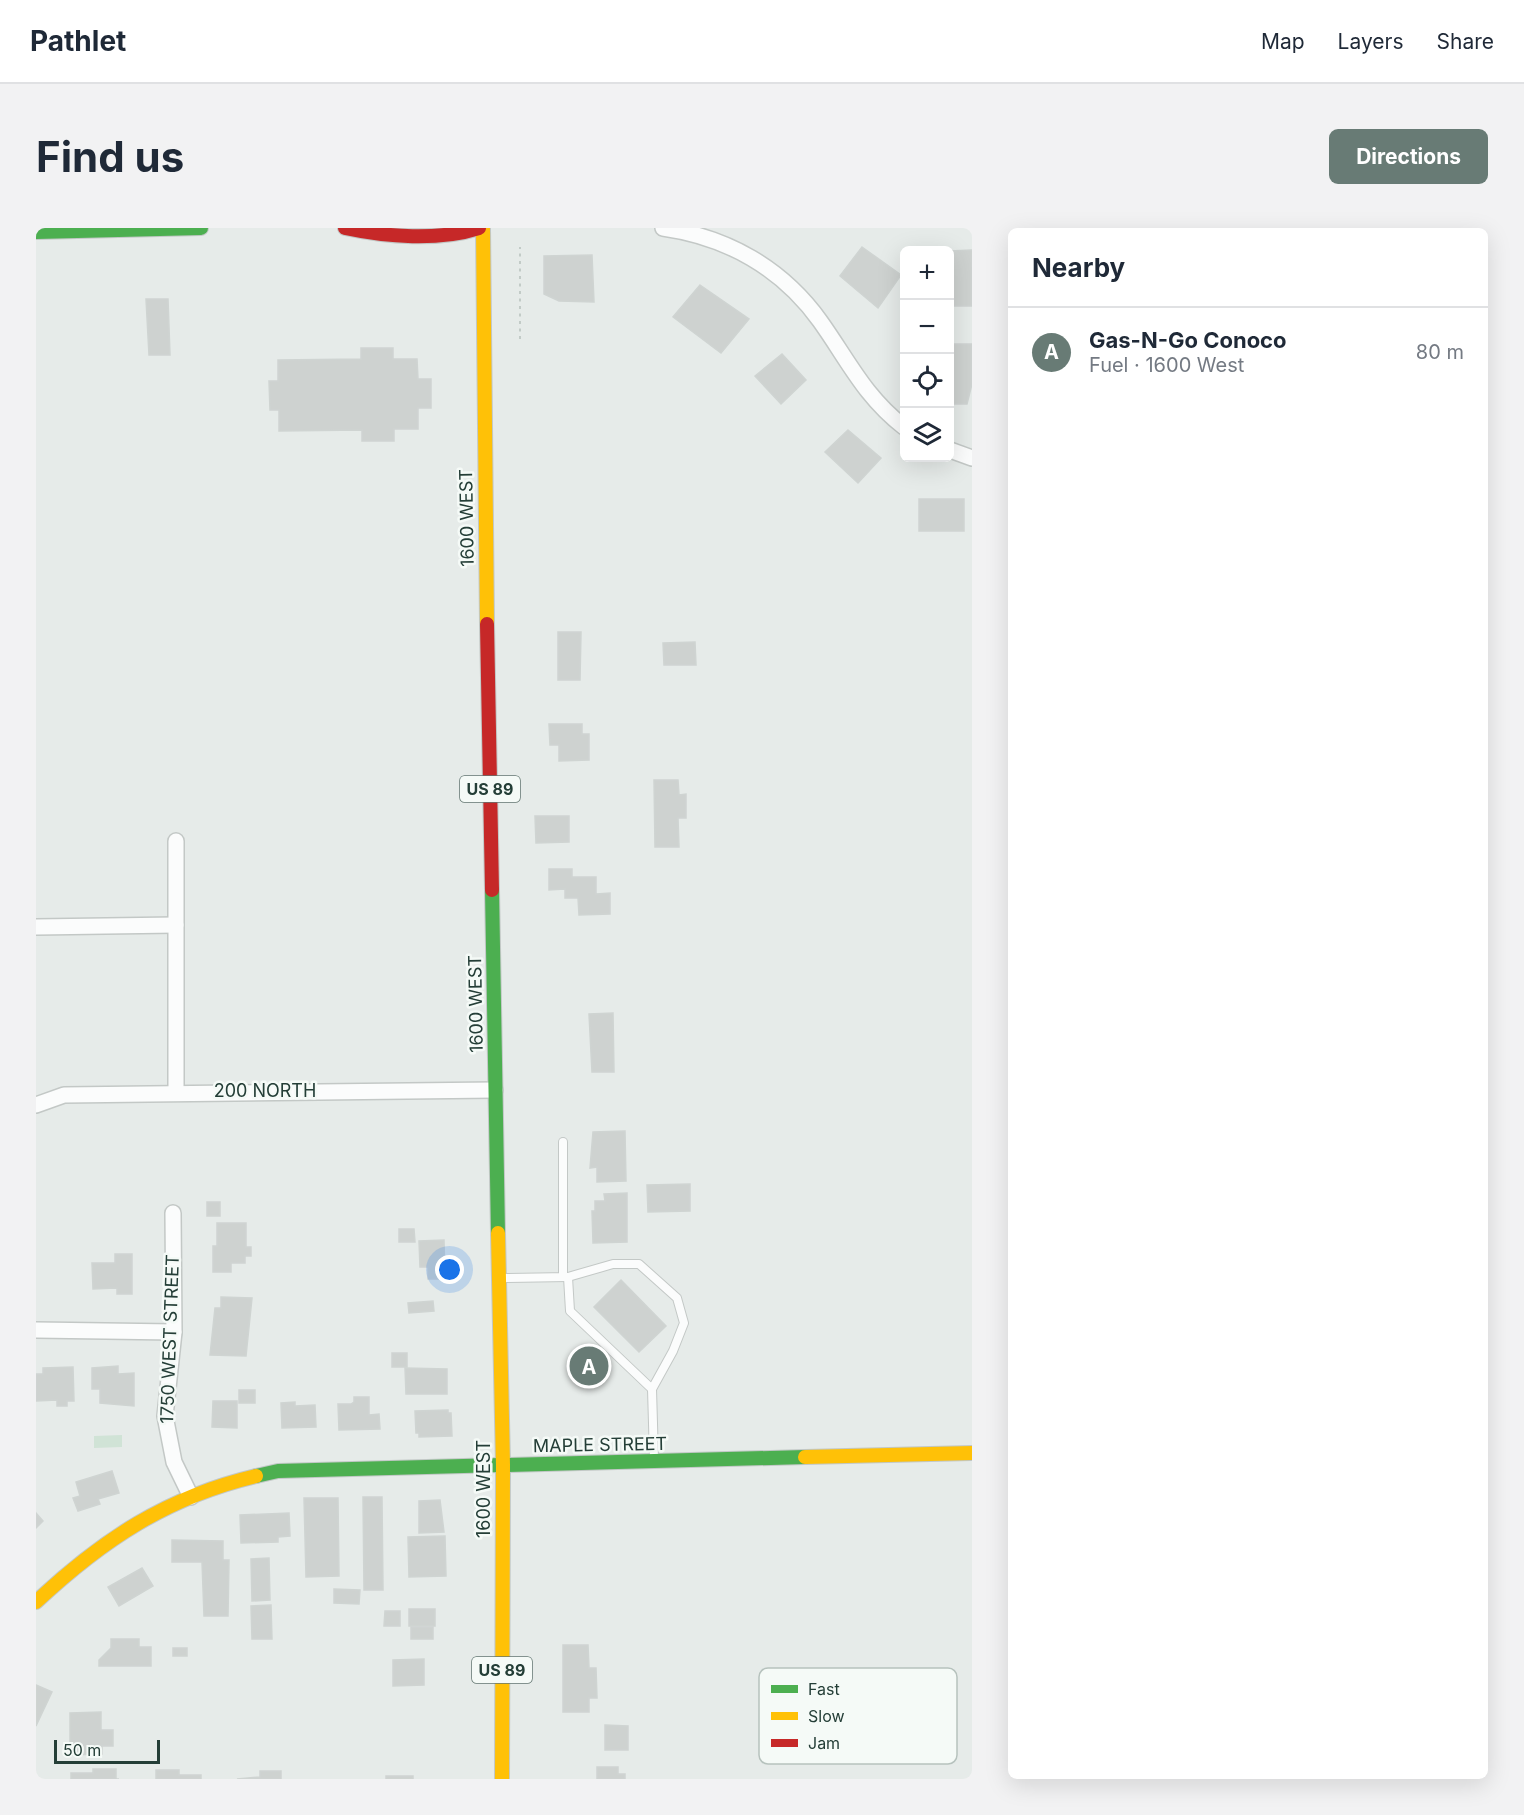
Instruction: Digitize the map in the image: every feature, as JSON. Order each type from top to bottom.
[{"type":"main road","points":[[36,232],[83,229],[201,228]]},
{"type":"main road","points":[[345,228],[381,233],[459,233],[478,228]]},
{"type":"main road","name":"1600 WEST","points":[[483,228],[485,543],[503,1464],[502,1779]]},
{"type":"main road","name":"MAPLE STREET","points":[[36,1602],[74,1566],[145,1517],[230,1481],[278,1471],[972,1454]]},
{"type":"street","points":[[663,228],[696,234],[734,248],[779,277],[821,322],[868,394],[900,423]]},
{"type":"street","points":[[954,451],[972,458]]},
{"type":"street","points":[[176,841],[176,1092]]},
{"type":"street","points":[[36,927],[176,925]]},
{"type":"street","name":"200 NORTH","points":[[36,1105],[64,1095],[495,1090]]},
{"type":"street","name":"1750 WEST STREET","points":[[173,1213],[174,1332],[165,1416],[174,1462],[191,1497]]},
{"type":"street","points":[[36,1330],[174,1332]]},
{"type":"lane","points":[[563,1142],[566,1277],[570,1311],[651,1389]]},
{"type":"lane","points":[[499,1278],[566,1277],[613,1264],[639,1264],[677,1298],[684,1323],[673,1351],[651,1389],[654,1461]]},
{"type":"path","points":[[520,247],[520,339]]},
{"type":"green space","points":[[122,1435],[122,1447],[94,1448],[94,1436]]},
{"type":"building","points":[[862,247],[900,274],[878,308],[840,276]]},
{"type":"building","points":[[972,250],[972,306],[954,306],[954,251]]},
{"type":"building","points":[[592,255],[594,302],[559,301],[544,294],[544,256]]},
{"type":"building","points":[[700,285],[749,319],[721,353],[673,317]]},
{"type":"building","points":[[146,299],[168,299],[170,355],[149,355]]},
{"type":"building","points":[[954,344],[972,344],[972,384],[967,404],[954,404]]},
{"type":"building","points":[[361,348],[393,348],[393,359],[417,359],[418,379],[431,379],[431,408],[418,408],[418,429],[394,429],[394,441],[362,441],[362,430],[279,431],[279,410],[270,410],[269,381],[278,381],[278,360],[361,359]]},
{"type":"building","points":[[782,354],[806,380],[781,404],[755,376]]},
{"type":"building","points":[[848,430],[881,458],[858,483],[825,452]]},
{"type":"building","points":[[919,499],[964,499],[964,531],[919,531]]},
{"type":"building","points":[[558,632],[581,632],[580,680],[558,680]]},
{"type":"building","points":[[695,642],[696,665],[664,665],[663,643]]},
{"type":"building","points":[[549,724],[582,724],[582,734],[589,734],[589,760],[559,761],[559,745],[550,745]]},
{"type":"building","points":[[654,780],[678,780],[679,795],[686,794],[686,818],[678,818],[679,847],[655,847]]},
{"type":"building","points":[[535,816],[569,816],[569,842],[536,843]]},
{"type":"building","points":[[549,869],[572,869],[572,877],[596,877],[596,894],[610,893],[610,914],[579,915],[578,898],[565,898],[565,889],[549,890]]},
{"type":"building","points":[[613,1013],[614,1072],[592,1072],[589,1014]]},
{"type":"building","points":[[625,1131],[626,1181],[597,1182],[597,1167],[590,1168],[593,1132]]},
{"type":"building","points":[[690,1184],[690,1211],[648,1212],[647,1185]]},
{"type":"building","points":[[627,1193],[627,1242],[593,1243],[592,1211],[595,1211],[595,1201],[605,1201],[604,1194]]},
{"type":"building","points":[[207,1202],[220,1202],[220,1216],[207,1216]]},
{"type":"building","points":[[217,1223],[246,1223],[246,1247],[251,1247],[251,1256],[245,1256],[245,1263],[231,1263],[231,1272],[213,1272],[213,1246],[217,1246]]},
{"type":"building","points":[[399,1229],[414,1229],[415,1242],[399,1242]]},
{"type":"building","points":[[444,1240],[445,1279],[428,1279],[428,1267],[420,1267],[419,1241]]},
{"type":"building","points":[[115,1254],[132,1254],[132,1294],[117,1294],[117,1288],[93,1289],[92,1263],[115,1263]]},
{"type":"building","points":[[621,1280],[666,1326],[639,1352],[594,1307]]},
{"type":"building","points":[[221,1297],[252,1298],[246,1356],[210,1355],[215,1308],[221,1308]]},
{"type":"building","points":[[433,1301],[434,1311],[409,1313],[408,1303]]},
{"type":"building","points":[[591,1345],[610,1362],[587,1387],[568,1370]]},
{"type":"building","points":[[392,1353],[407,1353],[407,1367],[392,1367]]},
{"type":"building","points":[[118,1366],[118,1374],[134,1373],[134,1406],[100,1403],[100,1389],[92,1389],[92,1368]]},
{"type":"building","points":[[73,1367],[74,1401],[67,1401],[67,1406],[57,1406],[57,1400],[36,1401],[36,1374],[43,1374],[43,1368]]},
{"type":"building","points":[[405,1368],[447,1369],[447,1394],[406,1394]]},
{"type":"building","points":[[239,1390],[255,1390],[255,1403],[239,1403]]},
{"type":"building","points":[[354,1397],[369,1397],[369,1415],[379,1414],[380,1429],[339,1430],[338,1404],[351,1404],[354,1402]]},
{"type":"building","points":[[213,1401],[237,1401],[237,1428],[212,1427]]},
{"type":"building","points":[[295,1402],[295,1406],[315,1405],[316,1427],[282,1428],[281,1403]]},
{"type":"building","points":[[448,1410],[448,1413],[451,1413],[452,1436],[419,1437],[419,1433],[416,1433],[415,1411]]},
{"type":"building","points":[[112,1471],[119,1493],[98,1499],[100,1504],[78,1511],[73,1498],[80,1496],[76,1482]]},
{"type":"building","points":[[363,1497],[382,1497],[383,1590],[364,1590]]},
{"type":"building","points":[[304,1498],[338,1498],[339,1576],[306,1577]]},
{"type":"building","points":[[440,1500],[444,1532],[419,1533],[419,1501]]},
{"type":"building","points":[[36,1513],[43,1521],[36,1528]]},
{"type":"building","points":[[289,1513],[290,1536],[278,1537],[278,1542],[241,1543],[240,1515]]},
{"type":"building","points":[[445,1536],[446,1576],[409,1577],[408,1537]]},
{"type":"building","points":[[172,1540],[223,1541],[223,1560],[229,1560],[228,1616],[204,1616],[202,1562],[172,1562]]},
{"type":"building","points":[[269,1558],[270,1600],[252,1601],[251,1559]]},
{"type":"building","points":[[142,1568],[153,1586],[119,1606],[108,1587]]},
{"type":"building","points":[[334,1589],[360,1590],[359,1604],[334,1603]]},
{"type":"building","points":[[271,1605],[272,1639],[252,1639],[251,1606]]},
{"type":"building","points":[[409,1609],[435,1609],[435,1626],[409,1626]]},
{"type":"building","points":[[385,1611],[400,1611],[400,1626],[384,1626]]},
{"type":"building","points":[[411,1627],[433,1627],[433,1639],[411,1639]]},
{"type":"building","points":[[111,1639],[139,1639],[139,1647],[151,1647],[151,1666],[99,1666],[99,1660],[111,1648]]},
{"type":"building","points":[[563,1645],[588,1645],[589,1668],[596,1668],[597,1698],[589,1698],[589,1712],[563,1712]]},
{"type":"building","points":[[173,1648],[187,1648],[187,1656],[173,1656]]},
{"type":"building","points":[[424,1659],[424,1685],[393,1686],[393,1660]]},
{"type":"building","points":[[36,1685],[52,1692],[36,1726]]},
{"type":"building","points":[[101,1712],[101,1730],[113,1730],[113,1746],[102,1746],[102,1754],[70,1755],[70,1713]]},
{"type":"building","points":[[605,1725],[628,1726],[628,1750],[605,1750]]},
{"type":"building","points":[[597,1767],[618,1767],[618,1774],[625,1774],[625,1779],[597,1779]]},
{"type":"building","points":[[93,1769],[116,1769],[116,1779],[71,1779],[71,1773],[93,1773]]},
{"type":"building","points":[[156,1770],[179,1770],[179,1775],[201,1775],[201,1779],[156,1779]]},
{"type":"building","points":[[260,1771],[281,1771],[281,1779],[237,1779],[260,1777]]},
{"type":"building","points":[[386,1776],[413,1776],[413,1779],[386,1779]]},
{"type":"traffic: fast","points":[[36,232],[201,228]]},
{"type":"traffic: fast","points":[[492,890],[498,1233]]},
{"type":"traffic: fast","points":[[256,1476],[278,1471],[805,1457]]},
{"type":"traffic: slow","points":[[483,228],[487,624]]},
{"type":"traffic: slow","points":[[498,1233],[503,1465],[502,1779]]},
{"type":"traffic: slow","points":[[805,1457],[972,1453]]},
{"type":"traffic: slow","points":[[36,1602],[86,1559],[137,1524],[193,1496],[256,1476]]},
{"type":"traffic: jam","points":[[345,228],[378,234],[412,236],[447,235],[479,228]]},
{"type":"traffic: jam","points":[[487,624],[492,890]]},
{"type":"place","name":"Gas-N-Go Conoco","points":[[589,1366]]}]
